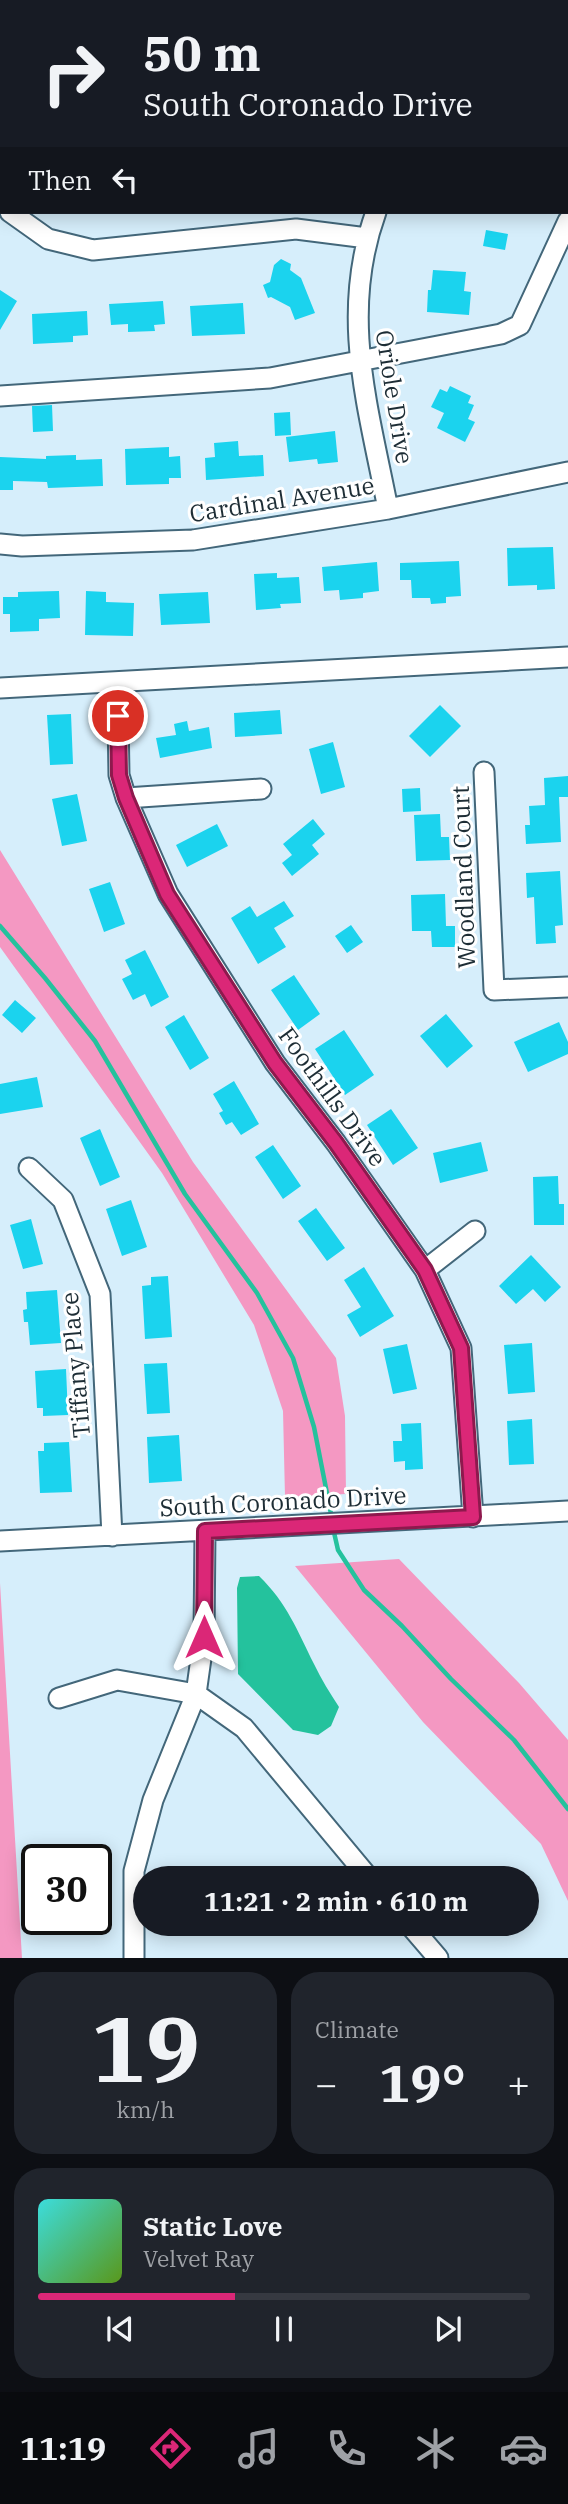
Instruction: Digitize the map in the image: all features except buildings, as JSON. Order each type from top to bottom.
[{"type":"street","points":[[13,214],[48,239],[93,250],[296,229],[367,238]]},
{"type":"street","name":"Oriole Drive","points":[[375,214],[367,238],[357,297],[359,359],[388,509]]},
{"type":"street","points":[[0,396],[270,378],[500,334],[520,325],[568,221]]},
{"type":"street","name":"Cardinal Avenue","points":[[0,544],[22,546],[193,540],[388,509],[568,472]]},
{"type":"street","points":[[0,688],[568,657]]},
{"type":"street","name":"Foothills Drive","points":[[118,716],[119,775],[126,798],[167,894],[275,1063],[336,1143],[425,1270],[461,1348],[473,1517]]},
{"type":"street","name":"Woodland Court","points":[[484,772],[494,990],[568,987]]},
{"type":"street","points":[[126,798],[261,789]]},
{"type":"street","name":"Tiffany Place","points":[[29,1168],[63,1200],[100,1294],[111,1536]]},
{"type":"street","points":[[425,1270],[475,1231]]},
{"type":"street","name":"South Coronado Drive","points":[[0,1542],[568,1511]]},
{"type":"street","points":[[134,1958],[134,1871],[153,1800],[196,1694],[204,1637],[205,1531]]},
{"type":"street","points":[[59,1699],[117,1680],[196,1694],[244,1728],[359,1866]]},
{"type":"street","points":[[419,1936],[438,1958]]},
{"type":"shaded area","points":[[0,850],[193,1162],[336,1358],[345,1416],[346,1494],[285,1497],[283,1411],[254,1325],[162,1173],[0,947]]},
{"type":"shaded area","points":[[399,1559],[519,1683],[568,1740],[568,1901],[541,1844],[423,1722],[295,1566]]},
{"type":"shaded area","points":[[259,1576],[269,1586],[297,1628],[339,1707],[331,1726],[318,1735],[293,1730],[238,1674],[237,1588],[240,1577]]},
{"type":"shaded area","points":[[0,1583],[22,1958],[0,1958]]},
{"type":"waterway","points":[[0,926],[95,1041],[185,1194],[257,1293],[293,1358],[314,1427],[332,1519]]},
{"type":"waterway","points":[[333,1528],[338,1550],[364,1590],[514,1740],[568,1809]]},
{"type":"route","points":[[118,716],[119,775],[126,798],[167,894],[275,1063],[336,1143],[425,1270],[461,1348],[473,1517],[205,1531],[204,1637]]}]
